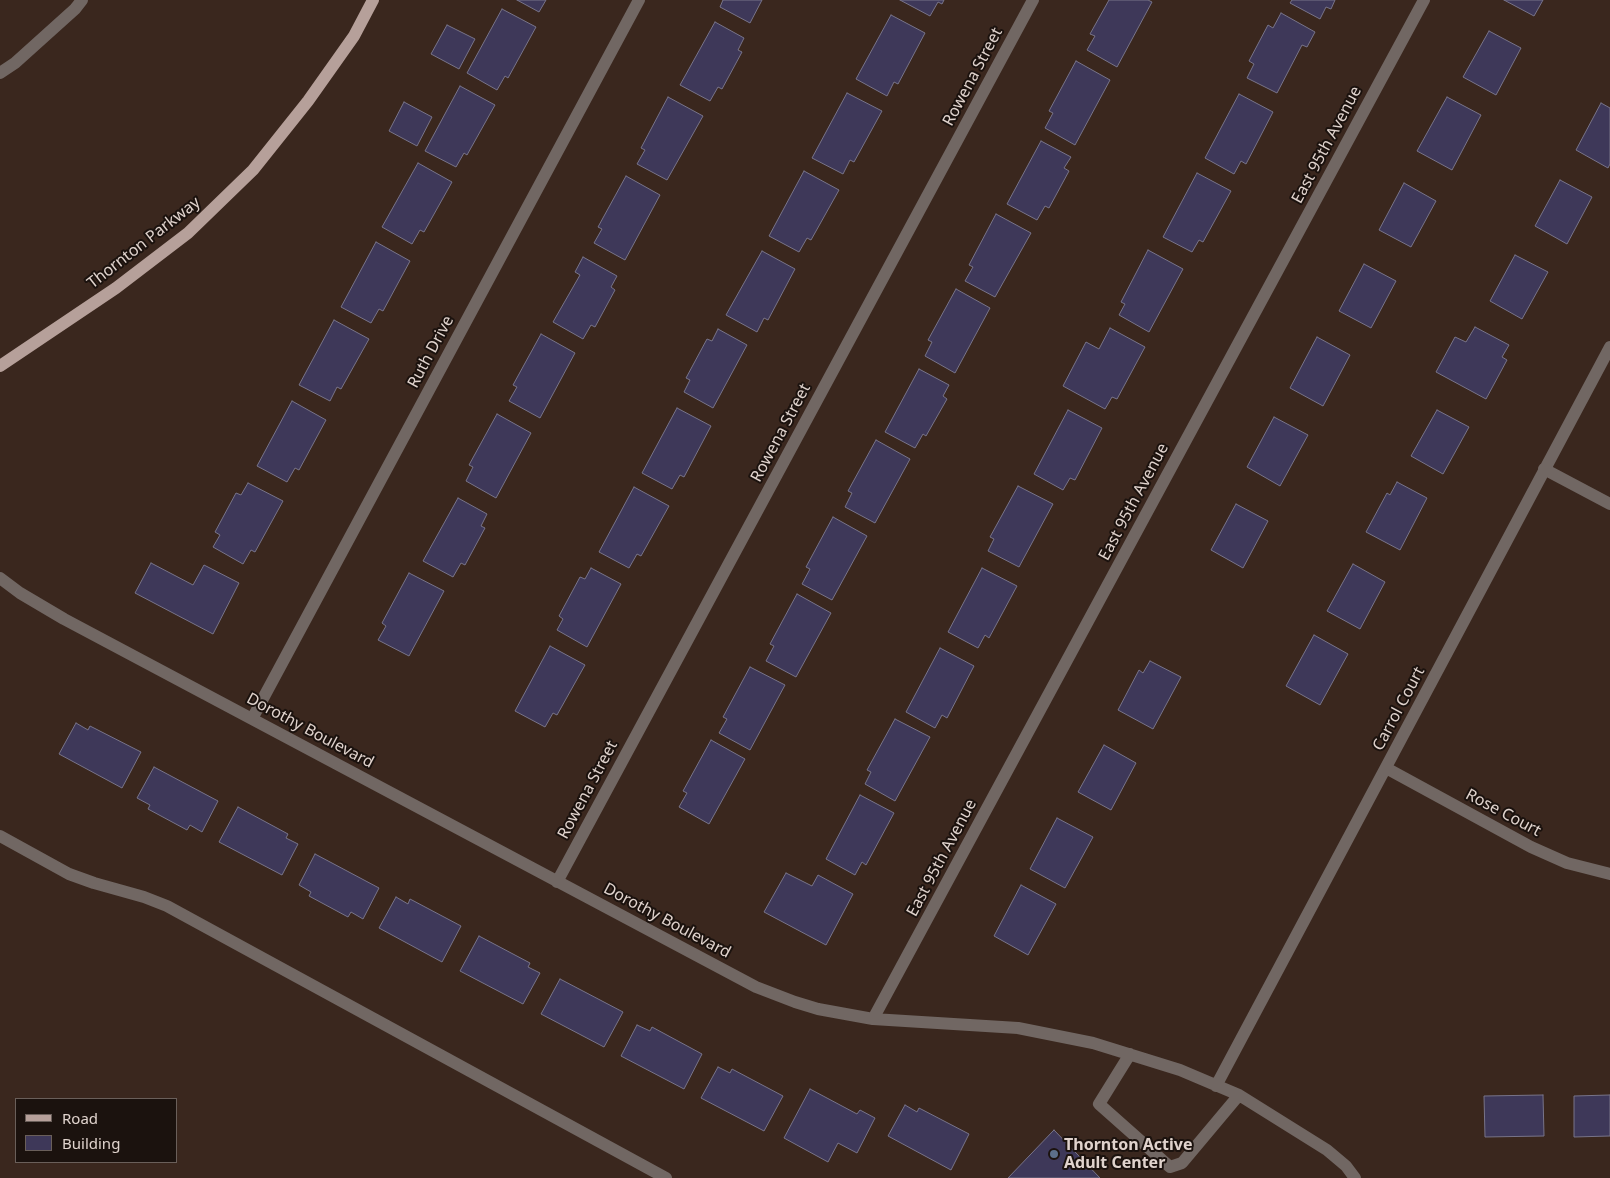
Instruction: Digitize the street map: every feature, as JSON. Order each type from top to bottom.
[{"type":"main road","name":"Thornton Parkway","points":[[0,366],[116,288],[188,233],[253,170],[308,101],[354,36],[373,0]]},
{"type":"street","points":[[0,74],[16,63],[75,9],[82,0]]},
{"type":"street","name":"Ruth Drive","points":[[252,719],[639,0]]},
{"type":"street","name":"Rowena Street","points":[[557,882],[1033,0]]},
{"type":"street","name":"East 95th Avenue","points":[[873,1019],[1424,0]]},
{"type":"street","name":"Carrol Court","points":[[1216,1086],[1610,347]]},
{"type":"street","points":[[1544,468],[1610,504]]},
{"type":"street","name":"Dorothy Boulevard","points":[[0,578],[20,593],[64,619],[756,986],[795,1002],[873,1019],[1018,1028],[1093,1043],[1180,1070],[1239,1095],[1327,1150],[1346,1166],[1355,1178]]},
{"type":"street","name":"Rose Court","points":[[1386,768],[1531,847],[1567,862],[1610,874]]},
{"type":"street","points":[[0,836],[69,874],[167,906],[666,1178]]},
{"type":"street","points":[[1130,1054],[1099,1104],[1170,1168],[1182,1163],[1239,1095]]},
{"type":"building","points":[[517,0],[546,0],[539,12]]},
{"type":"building","points":[[723,0],[762,0],[750,23],[720,7]]},
{"type":"building","points":[[900,0],[944,0],[942,4],[938,2],[930,16]]},
{"type":"building","points":[[1109,0],[1148,0],[1152,2],[1117,67],[1087,50],[1095,36],[1090,34]]},
{"type":"building","points":[[1292,0],[1335,0],[1331,9],[1326,7],[1320,19],[1290,3]]},
{"type":"building","points":[[1504,0],[1543,0],[1534,16]]},
{"type":"building","points":[[502,9],[536,27],[508,78],[505,76],[497,90],[467,73]]},
{"type":"building","points":[[1281,13],[1315,32],[1307,47],[1302,45],[1277,93],[1247,78],[1254,64],[1249,61],[1268,25],[1273,28]]},
{"type":"building","points":[[891,15],[925,33],[898,84],[894,82],[887,96],[856,79]]},
{"type":"building","points":[[715,22],[744,38],[738,50],[742,52],[722,89],[718,87],[710,101],[680,85]]},
{"type":"building","points":[[447,25],[475,39],[459,69],[431,54]]},
{"type":"building","points":[[1489,31],[1521,48],[1496,95],[1463,77]]},
{"type":"building","points":[[1076,61],[1110,80],[1075,145],[1045,128],[1053,113],[1049,111]]},
{"type":"building","points":[[460,86],[495,105],[467,155],[464,153],[456,167],[425,151]]},
{"type":"building","points":[[847,93],[882,111],[854,162],[850,160],[843,174],[812,158]]},
{"type":"building","points":[[1239,94],[1273,112],[1246,164],[1241,161],[1234,174],[1205,158]]},
{"type":"building","points":[[668,97],[703,116],[667,180],[637,164],[645,150],[641,148]]},
{"type":"building","points":[[1447,97],[1481,115],[1452,170],[1417,151]]},
{"type":"building","points":[[404,102],[432,117],[417,146],[389,131]]},
{"type":"building","points":[[1601,103],[1610,108],[1610,164],[1608,168],[1576,150]]},
{"type":"building","points":[[1041,141],[1071,157],[1064,168],[1069,171],[1049,208],[1045,206],[1037,220],[1007,204]]},
{"type":"building","points":[[418,163],[452,182],[424,232],[420,230],[412,244],[382,227]]},
{"type":"building","points":[[804,171],[839,190],[811,240],[807,238],[799,252],[769,236]]},
{"type":"building","points":[[1197,173],[1231,191],[1203,242],[1199,240],[1192,252],[1163,237]]},
{"type":"building","points":[[626,176],[660,195],[625,260],[594,243],[602,229],[598,227]]},
{"type":"building","points":[[1560,180],[1592,197],[1567,244],[1535,226]]},
{"type":"building","points":[[1404,183],[1436,201],[1411,247],[1379,230]]},
{"type":"building","points":[[996,214],[1031,233],[995,297],[965,281],[973,267],[969,265]]},
{"type":"building","points":[[376,242],[410,261],[383,311],[379,309],[371,323],[341,307]]},
{"type":"building","points":[[1148,250],[1183,269],[1149,332],[1119,315],[1125,304],[1121,302]]},
{"type":"building","points":[[762,251],[795,269],[768,320],[764,318],[757,332],[726,315]]},
{"type":"building","points":[[1515,255],[1548,272],[1522,319],[1490,301]]},
{"type":"building","points":[[583,257],[617,276],[611,287],[615,290],[595,327],[591,325],[583,339],[553,322],[580,275],[575,272]]},
{"type":"building","points":[[1364,264],[1396,281],[1371,328],[1339,311]]},
{"type":"building","points":[[956,289],[990,308],[955,373],[925,356],[932,342],[928,340]]},
{"type":"building","points":[[334,320],[369,339],[341,389],[337,387],[330,401],[299,385]]},
{"type":"building","points":[[1475,327],[1509,345],[1502,357],[1507,360],[1486,399],[1436,372],[1455,337],[1466,342]]},
{"type":"building","points":[[1110,328],[1145,347],[1117,399],[1112,397],[1105,409],[1063,386],[1086,342],[1099,349]]},
{"type":"building","points":[[718,329],[747,345],[713,408],[684,392],[690,380],[686,378],[707,339],[712,341]]},
{"type":"building","points":[[541,334],[575,353],[540,418],[509,401],[517,387],[513,385]]},
{"type":"building","points":[[1317,337],[1350,355],[1323,406],[1290,388]]},
{"type":"building","points":[[919,369],[949,385],[943,396],[947,399],[926,436],[923,434],[915,448],[885,432]]},
{"type":"building","points":[[292,401],[326,420],[299,470],[295,468],[287,482],[257,466]]},
{"type":"building","points":[[677,408],[711,426],[684,477],[680,475],[672,489],[642,473]]},
{"type":"building","points":[[1068,410],[1102,428],[1075,480],[1070,478],[1063,490],[1034,474]]},
{"type":"building","points":[[1437,410],[1469,427],[1443,474],[1411,456]]},
{"type":"building","points":[[497,414],[531,433],[496,498],[466,481],[473,467],[469,465]]},
{"type":"building","points":[[1274,417],[1308,435],[1280,486],[1247,467]]},
{"type":"building","points":[[876,440],[910,459],[875,523],[845,507],[852,493],[848,491]]},
{"type":"building","points":[[1397,482],[1427,498],[1400,550],[1366,532],[1387,493],[1390,495]]},
{"type":"building","points":[[248,483],[283,501],[255,552],[251,550],[243,564],[213,547],[220,535],[215,532],[236,493],[241,495]]},
{"type":"building","points":[[1018,486],[1053,504],[1019,567],[988,551],[994,539],[990,537]]},
{"type":"building","points":[[634,487],[669,506],[641,556],[637,554],[629,568],[599,552]]},
{"type":"building","points":[[458,498],[487,514],[481,526],[485,528],[465,565],[461,563],[453,577],[423,561]]},
{"type":"building","points":[[1236,504],[1268,521],[1243,568],[1211,550]]},
{"type":"building","points":[[833,517],[867,536],[832,600],[802,584],[810,569],[806,567]]},
{"type":"building","points":[[151,563],[193,585],[204,565],[239,583],[213,634],[135,593]]},
{"type":"building","points":[[1353,564],[1385,582],[1360,629],[1327,611]]},
{"type":"building","points":[[591,568],[621,584],[587,647],[557,630],[563,619],[559,616],[580,577],[585,579]]},
{"type":"building","points":[[982,568],[1017,586],[989,638],[985,635],[978,648],[948,632]]},
{"type":"building","points":[[409,573],[444,591],[409,656],[378,640],[386,626],[382,623]]},
{"type":"building","points":[[797,594],[831,613],[796,677],[766,661],[774,646],[770,644]]},
{"type":"building","points":[[1314,635],[1348,654],[1320,705],[1286,686]]},
{"type":"building","points":[[550,646],[585,665],[557,715],[553,713],[545,727],[515,711]]},
{"type":"building","points":[[940,648],[974,666],[947,718],[942,715],[935,728],[906,712]]},
{"type":"building","points":[[1150,661],[1181,677],[1153,729],[1118,710],[1139,670],[1143,673]]},
{"type":"building","points":[[750,667],[785,685],[750,750],[719,733],[727,719],[723,717]]},
{"type":"building","points":[[895,719],[930,737],[895,801],[865,784],[871,772],[867,770]]},
{"type":"building","points":[[76,723],[88,730],[90,726],[141,752],[122,788],[59,754]]},
{"type":"building","points":[[711,740],[745,759],[709,824],[679,807],[687,793],[683,791]]},
{"type":"building","points":[[1104,745],[1136,763],[1111,810],[1078,792]]},
{"type":"building","points":[[154,767],[218,801],[202,832],[190,825],[187,830],[148,809],[150,805],[137,798]]},
{"type":"building","points":[[860,795],[894,813],[866,865],[862,862],[855,875],[826,859]]},
{"type":"building","points":[[238,807],[288,834],[286,838],[298,844],[282,875],[219,842]]},
{"type":"building","points":[[1057,818],[1093,837],[1065,888],[1030,869]]},
{"type":"building","points":[[315,854],[379,888],[363,919],[351,912],[348,917],[309,896],[311,892],[299,885]]},
{"type":"building","points":[[786,873],[812,886],[818,875],[853,894],[826,945],[764,912]]},
{"type":"building","points":[[1021,885],[1056,904],[1028,955],[994,936]]},
{"type":"building","points":[[396,897],[408,904],[410,899],[461,926],[442,962],[379,928]]},
{"type":"building","points":[[479,936],[530,963],[528,967],[540,973],[523,1004],[460,971]]},
{"type":"building","points":[[560,979],[623,1012],[604,1047],[541,1014]]},
{"type":"building","points":[[637,1025],[650,1031],[652,1027],[702,1054],[684,1089],[621,1056]]},
{"type":"building","points":[[718,1067],[730,1073],[732,1069],[783,1096],[764,1131],[701,1098]]},
{"type":"building","points":[[810,1089],[857,1114],[860,1110],[875,1118],[857,1153],[838,1143],[828,1162],[784,1138]]},
{"type":"building","points":[[1543,1095],[1544,1136],[1485,1137],[1484,1096]]},
{"type":"building","points":[[1610,1095],[1610,1136],[1574,1137],[1574,1096]]},
{"type":"building","points":[[905,1105],[917,1112],[919,1108],[969,1134],[951,1170],[888,1136]]},
{"type":"building","name":"Thornton Active Adult Center","points":[[1054,1130],[1100,1178],[1008,1178]]},
{"type":"place","name":"Thornton Active Adult Center","points":[[1054,1154]]}]
